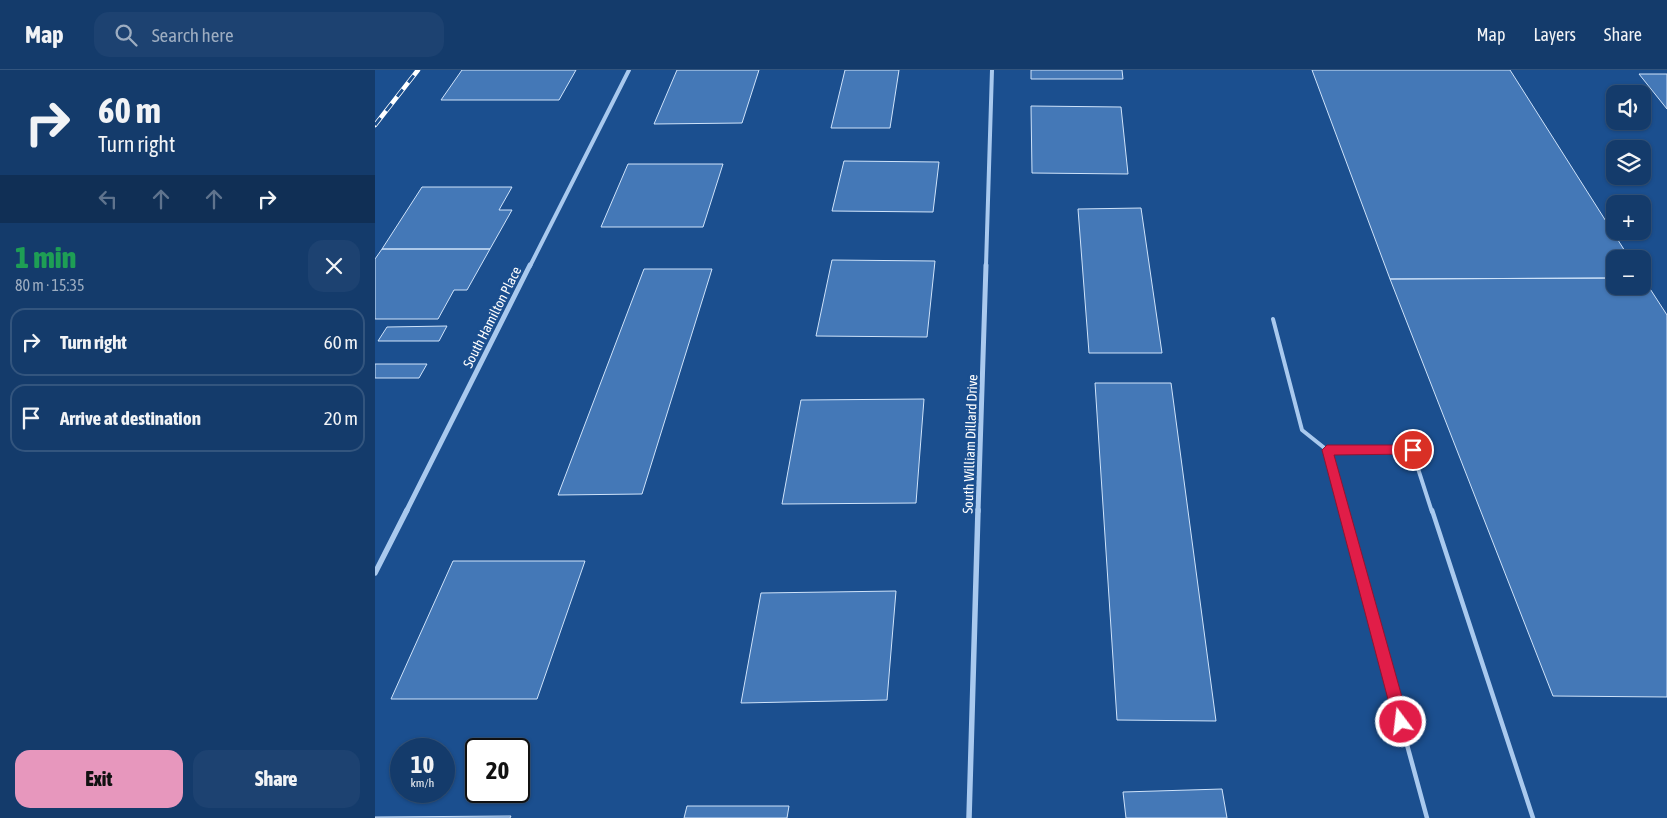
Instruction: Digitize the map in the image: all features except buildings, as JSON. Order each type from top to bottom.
[{"type":"street","name":"South Hamilton Place","points":[[375,573],[629,70]]},
{"type":"street","name":"South William Dillard Drive","points":[[969,818],[992,70]]},
{"type":"lane","points":[[1273,319],[1301,430],[1327,450],[1427,818]]},
{"type":"lane","points":[[1327,450],[1413,450],[1533,818]]},
{"type":"railway","points":[[375,125],[418,70]]},
{"type":"route","points":[[1401,722],[1371,606],[1327,450],[1413,450]]}]
